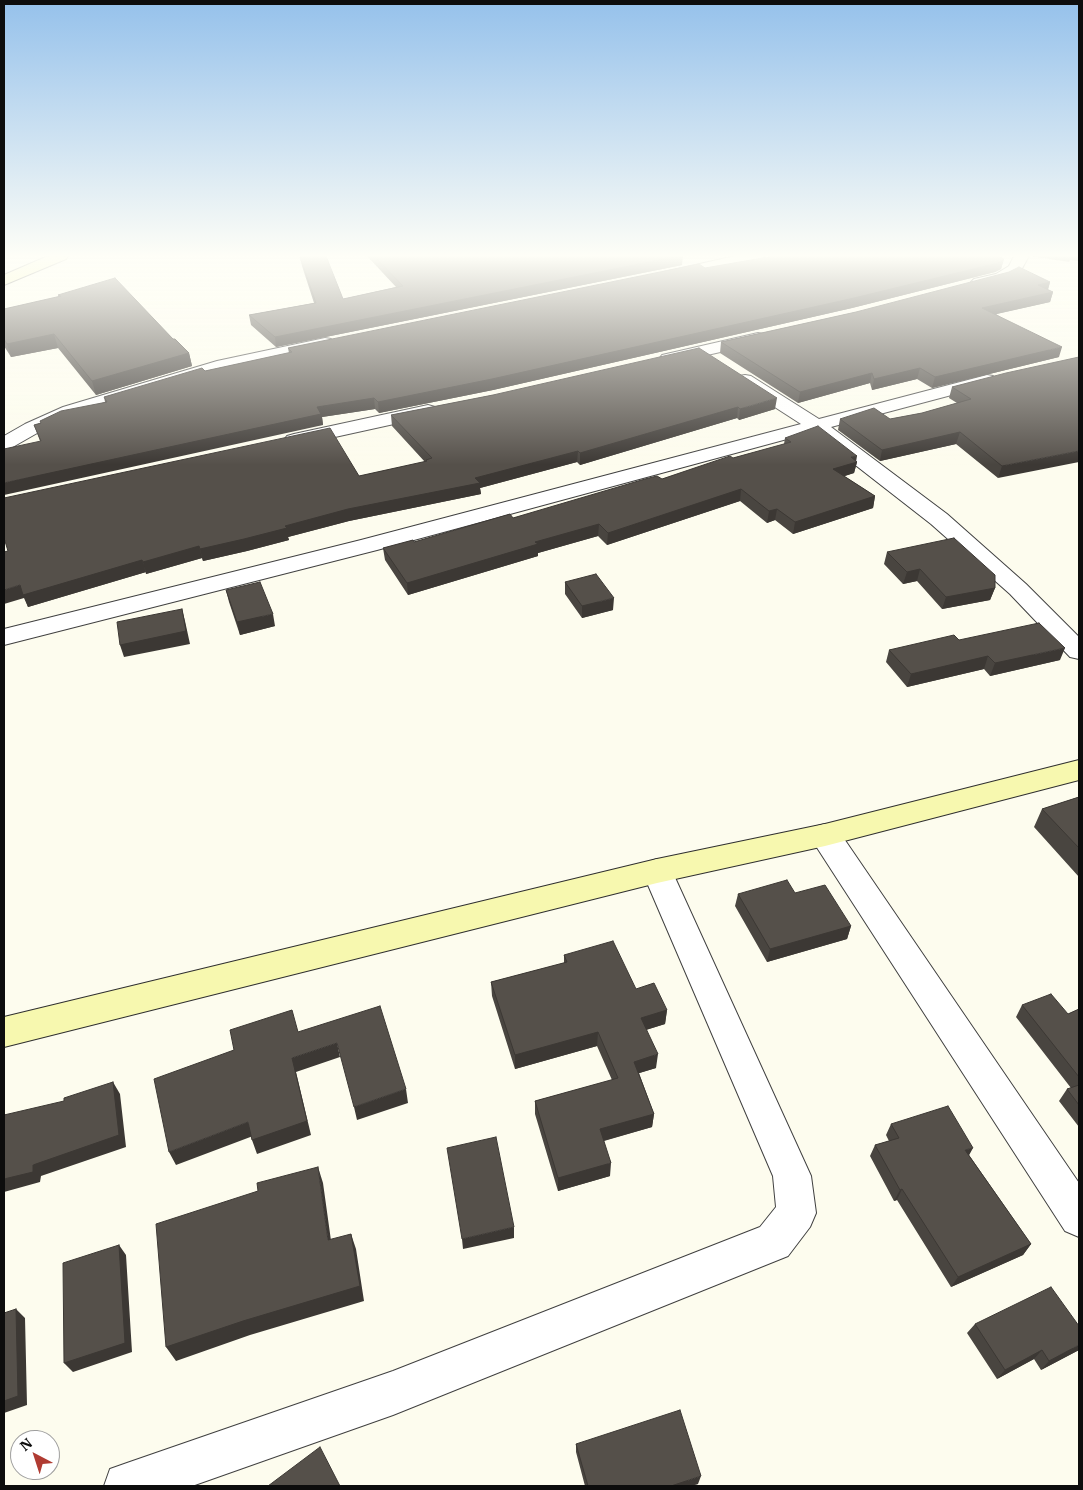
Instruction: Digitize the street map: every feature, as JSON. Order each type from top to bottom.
[{"type":"street","points":[[654,362],[778,333]]},
{"type":"street","points":[[4,444],[32,428],[70,411],[121,395],[223,365],[344,339]]},
{"type":"street","points":[[702,351],[817,426],[939,520],[1018,589],[1079,651]]},
{"type":"street","points":[[4,637],[340,552],[1008,375]]},
{"type":"street","points":[[278,443],[446,408]]},
{"type":"street","points":[[4,1032],[657,871],[825,835],[1079,770]]},
{"type":"street","points":[[825,835],[1079,1217]]},
{"type":"street","points":[[128,1486],[393,1393],[774,1242],[796,1213],[792,1176],[657,871]]},
{"type":"building","points":[[4,326],[160,326],[189,353],[92,381],[54,334],[7,344],[4,339]]},
{"type":"building","points":[[261,326],[332,326],[275,337]]},
{"type":"building","points":[[398,326],[731,326],[492,379],[378,402],[374,398],[317,407],[321,414],[4,483],[4,449],[41,441],[34,425],[61,411],[107,402],[104,397],[202,368],[205,371],[292,352],[288,348]]},
{"type":"building","points":[[795,326],[1018,326],[1062,347],[935,377],[920,368],[874,379],[872,373],[800,392],[721,342]]},
{"type":"building","points":[[699,348],[777,398],[740,409],[738,407],[580,453],[578,451],[475,478],[480,483],[348,509],[244,539],[200,549],[199,546],[143,562],[142,560],[23,595],[20,585],[4,590],[4,552],[8,551],[4,538],[4,498],[330,428],[359,476],[427,461],[432,458],[391,415],[493,395]]},
{"type":"building","points":[[1079,357],[1079,451],[1002,466],[960,432],[882,450],[840,419],[874,408],[890,419],[922,413],[971,399],[952,387]]},
{"type":"building","points":[[818,426],[857,456],[851,457],[857,462],[833,469],[875,496],[795,522],[777,509],[769,511],[741,489],[608,533],[599,524],[535,542],[538,544],[407,583],[383,548],[413,540],[414,542],[510,514],[513,518],[657,476],[662,479],[730,456],[733,458],[791,442],[785,438]]},
{"type":"building","points":[[954,538],[995,575],[995,588],[946,597],[920,569],[907,572],[887,552]]},
{"type":"building","points":[[596,574],[614,598],[582,606],[565,582]]},
{"type":"building","points":[[260,582],[273,614],[237,622],[226,590]]},
{"type":"building","points":[[182,609],[186,631],[120,645],[117,622]]},
{"type":"building","points":[[1039,623],[1065,648],[995,663],[988,656],[911,674],[889,650],[954,635],[959,640]]},
{"type":"building","points":[[1079,797],[1079,848],[1042,809]]},
{"type":"building","points":[[787,880],[795,893],[825,885],[851,926],[770,949],[738,894]]},
{"type":"building","points":[[613,941],[636,989],[654,983],[667,1010],[641,1018],[658,1054],[634,1062],[654,1114],[600,1129],[611,1163],[558,1178],[535,1101],[618,1078],[598,1032],[515,1055],[491,982],[567,962],[564,955]]},
{"type":"building","points":[[1051,994],[1068,1014],[1079,1009],[1079,1077],[1022,1005]]},
{"type":"building","points":[[380,1006],[406,1089],[354,1107],[337,1043],[292,1058],[307,1121],[252,1140],[248,1122],[169,1152],[154,1079],[234,1050],[230,1030],[292,1010],[298,1032]]},
{"type":"building","points":[[113,1082],[119,1135],[33,1165],[33,1172],[4,1179],[4,1115],[64,1101],[64,1098]]},
{"type":"building","points":[[1079,1085],[1079,1105],[1067,1089]]},
{"type":"building","points":[[948,1106],[973,1148],[965,1150],[1031,1244],[958,1277],[902,1189],[900,1190],[875,1145],[899,1138],[891,1124]]},
{"type":"building","points":[[496,1137],[514,1227],[462,1239],[447,1148]]},
{"type":"building","points":[[318,1167],[328,1240],[351,1234],[360,1286],[243,1321],[166,1347],[156,1224],[258,1191],[257,1183]]},
{"type":"building","points":[[119,1245],[125,1343],[64,1363],[63,1263]]},
{"type":"building","points":[[1051,1287],[1079,1326],[1079,1345],[1049,1361],[1042,1350],[1005,1370],[975,1324]]},
{"type":"building","points":[[16,1309],[18,1396],[4,1401],[4,1313]]},
{"type":"building","points":[[680,1410],[701,1476],[671,1486],[588,1486],[576,1444]]},
{"type":"building","points":[[320,1447],[340,1486],[268,1486]]}]
